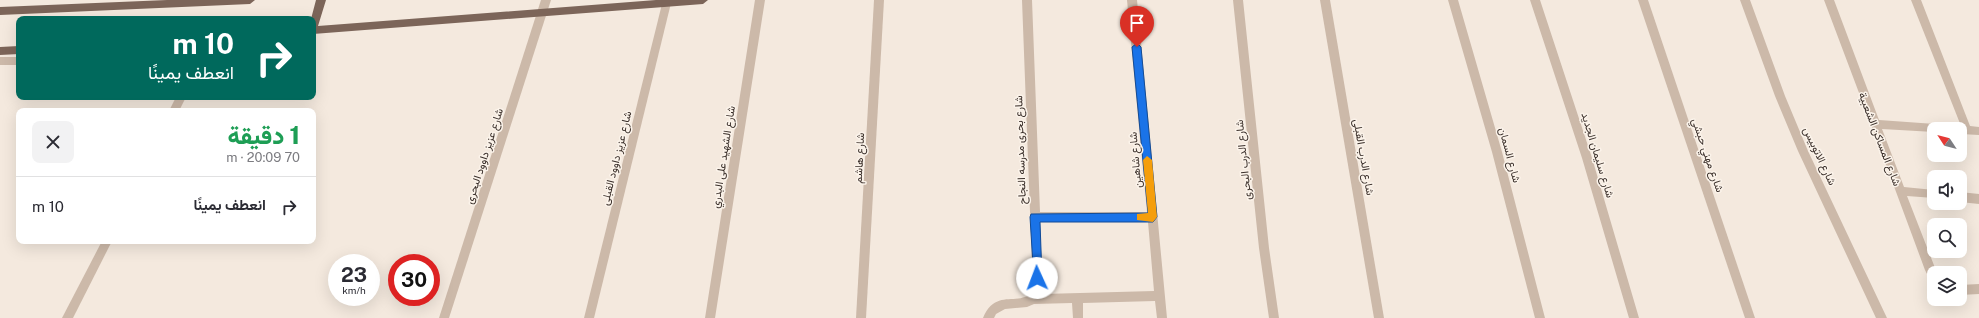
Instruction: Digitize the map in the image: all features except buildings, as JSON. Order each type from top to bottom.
[{"type":"main road","points":[[0,12],[250,0]]},
{"type":"main road","points":[[316,18],[321,0]]},
{"type":"main road","points":[[316,28],[703,0]]},
{"type":"main road","points":[[0,51],[16,50]]},
{"type":"street","name":"شارع عزيز داوود البحرى","points":[[444,318],[546,0]]},
{"type":"street","name":"شارع الشهيد على البدري","points":[[710,318],[760,0]]},
{"type":"street","name":"شارع هاشم","points":[[861,318],[879,0]]},
{"type":"street","name":"شارع بحرى مدرسه النجاح","points":[[1027,0],[1038,293],[1035,299]]},
{"type":"street","name":"شارع شاهين","points":[[1132,0],[1162,318]]},
{"type":"street","name":"شارع الدرب البحرى","points":[[1238,0],[1264,248],[1274,318]]},
{"type":"street","name":"شارع الدرب القبلى","points":[[1325,0],[1379,318]]},
{"type":"street","name":"شارع السمان","points":[[1453,0],[1497,152],[1540,318]]},
{"type":"street","name":"شارع سليمان الجديد","points":[[1535,0],[1565,88],[1621,270],[1634,318]]},
{"type":"street","name":"شارع مهني حبشي","points":[[1643,0],[1750,318]]},
{"type":"street","name":"شارع الاتوبيس","points":[[1745,0],[1780,96],[1803,150],[1882,318]]},
{"type":"street","name":"شارع المساكن الشعبية","points":[[1829,0],[1874,124],[1928,266]]},
{"type":"street","points":[[1916,0],[1960,122]]},
{"type":"street","name":"شارع عزيز داوود القبلى","points":[[589,318],[666,3]]},
{"type":"street","points":[[0,61],[16,61]]},
{"type":"street","points":[[1874,124],[1927,128]]},
{"type":"street","points":[[1967,130],[1979,131]]},
{"type":"street","points":[[1900,191],[1927,193]]},
{"type":"street","points":[[1967,198],[1979,199]]},
{"type":"street","points":[[1035,217],[1153,217]]},
{"type":"street","points":[[67,318],[105,244]]},
{"type":"street","points":[[1967,290],[1979,289]]},
{"type":"street","points":[[988,318],[997,306],[1004,303],[1026,303],[1035,299],[1160,296]]},
{"type":"street","points":[[1077,298],[1078,318]]},
{"type":"slow traffic","points":[[1140,217],[1153,217],[1147,160]]},
{"type":"route","points":[[1037,278],[1035,217],[1153,217],[1137,47]]}]
